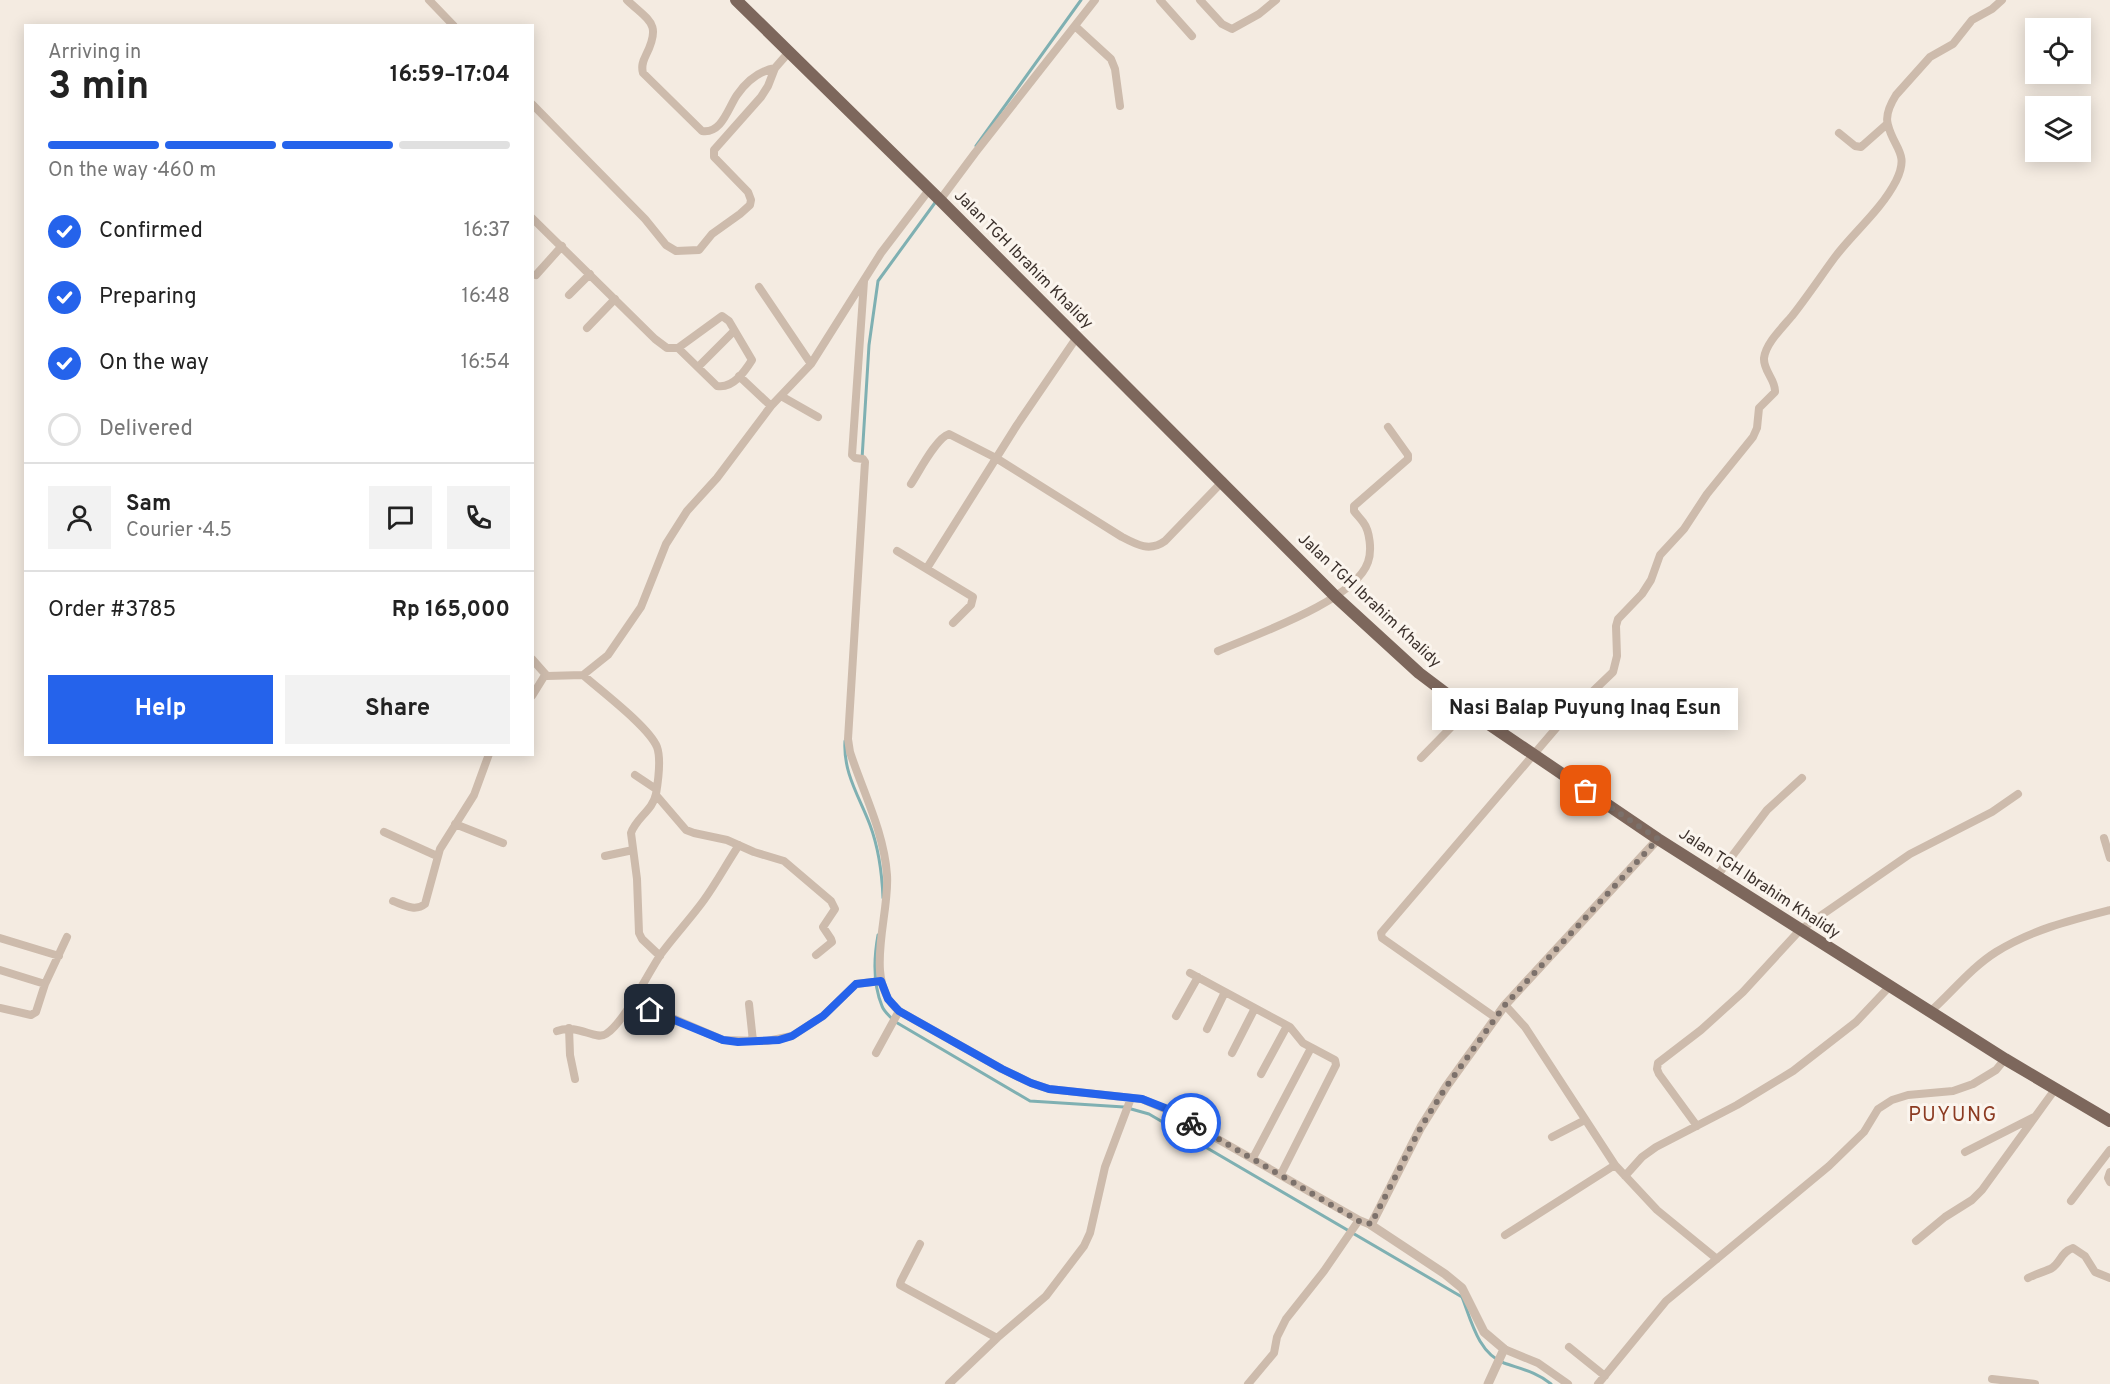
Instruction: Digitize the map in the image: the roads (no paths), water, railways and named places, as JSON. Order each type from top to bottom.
[{"type":"main road","name":"Jalan TGH Ibrahim Khalidy","points":[[736,0],[935,195],[1336,597],[1419,674],[1532,755],[1658,839],[2005,1059],[2110,1121]]},
{"type":"street","points":[[429,0],[452,24]]},
{"type":"street","points":[[627,0],[648,20],[654,31],[653,41],[643,62],[643,73],[702,131],[711,131],[720,124],[737,95],[756,75],[775,68]]},
{"type":"street","points":[[545,675],[583,675],[608,655],[641,607],[662,554],[687,511],[717,477],[771,406],[811,364],[881,253],[935,195],[1095,0]]},
{"type":"street","points":[[1160,0],[1192,36]]},
{"type":"street","points":[[1200,0],[1222,24],[1230,29],[1251,19],[1276,0]]},
{"type":"street","points":[[1496,1018],[1381,935],[1532,755],[1564,719],[1613,672],[1617,656],[1616,624],[1618,619],[1642,594],[1651,580],[1660,555],[1684,529],[1707,494],[1755,432],[1759,408],[1776,391],[1764,363],[1769,346],[1819,282],[1836,256],[1892,188],[1899,173],[1900,151],[1887,124],[1889,111],[1896,95],[1930,57],[1953,44],[1972,20],[1992,9],[2002,0]]},
{"type":"street","points":[[1075,26],[1112,59],[1120,106]]},
{"type":"street","points":[[534,106],[639,212],[666,245],[676,251],[696,251],[701,249],[716,231],[750,205],[748,192],[714,157],[713,153],[766,91],[775,68],[789,52]]},
{"type":"street","points":[[1839,133],[1855,146],[1861,147],[1887,124]]},
{"type":"street","points":[[534,224],[562,246],[660,343],[672,349],[678,348],[719,317],[726,318],[752,358],[740,376],[732,383],[722,387],[713,383],[678,348]]},
{"type":"street","points":[[536,275],[562,246]]},
{"type":"street","points":[[569,295],[590,274]]},
{"type":"street","points":[[864,281],[852,452],[865,462],[848,704],[848,739],[854,764],[880,835],[885,859],[888,886],[877,981],[896,1017],[1031,1083],[1049,1089],[1129,1104],[1142,1099],[1165,1108],[1281,1174],[1358,1222],[1371,1224],[1445,1274],[1462,1288],[1485,1332],[1503,1350],[1538,1363],[1568,1384]]},
{"type":"street","points":[[759,287],[811,364]]},
{"type":"street","points":[[587,328],[615,299]]},
{"type":"street","points":[[698,367],[734,331]]},
{"type":"street","points":[[927,568],[996,458],[1077,338]]},
{"type":"street","points":[[740,376],[771,406]]},
{"type":"street","points":[[782,396],[818,417]]},
{"type":"street","points":[[1218,651],[1336,597],[1360,574],[1368,561],[1370,546],[1366,527],[1354,511],[1354,506],[1408,459],[1388,427]]},
{"type":"street","points":[[911,484],[933,450],[946,435],[956,437],[996,458],[1122,537],[1148,547],[1158,546],[1165,541],[1222,481]]},
{"type":"street","points":[[897,551],[973,597],[971,605],[953,623]]},
{"type":"street","points":[[534,661],[545,675]]},
{"type":"street","points":[[534,692],[545,675]]},
{"type":"street","points":[[583,675],[651,738],[659,756],[656,792],[650,808],[632,830],[639,933],[642,939],[660,956]]},
{"type":"street","points":[[1421,758],[1468,710]]},
{"type":"street","points":[[393,901],[411,907],[423,906],[426,902],[437,856],[444,840],[474,795],[488,756]]},
{"type":"street","points":[[635,775],[656,792],[686,830],[784,861],[834,904],[834,911],[823,927],[832,942],[816,955]]},
{"type":"street","points":[[1717,876],[1767,810],[1802,778]]},
{"type":"street","points":[[1697,1126],[1659,1074],[1658,1065],[1743,992],[1800,930],[1910,854],[1959,831],[2018,794]]},
{"type":"street","points":[[454,824],[503,843]]},
{"type":"street","points":[[384,832],[437,856]]},
{"type":"street","points":[[2104,838],[2110,858]]},
{"type":"street","points":[[1371,1224],[1421,1127],[1446,1087],[1505,1005],[1658,839]]},
{"type":"street","points":[[557,1031],[568,1028],[602,1036],[610,1031],[633,1001],[660,956],[704,900],[739,845]]},
{"type":"street","points":[[605,856],[633,850]]},
{"type":"street","points":[[1931,1011],[1995,953],[2024,938],[2067,921],[2110,910]]},
{"type":"street","points":[[0,1008],[32,1015],[36,1012],[45,984],[67,937]]},
{"type":"street","points":[[0,938],[59,956]]},
{"type":"street","points":[[0,970],[45,984]]},
{"type":"street","points":[[1190,973],[1294,1030],[1301,1041],[1335,1060],[1336,1065],[1281,1174]]},
{"type":"street","points":[[1176,1016],[1198,977]]},
{"type":"street","points":[[633,1001],[723,1040],[779,1040],[792,1036],[823,1016],[856,984],[877,981]]},
{"type":"street","points":[[1625,1176],[1642,1157],[1656,1147],[1793,1071],[1856,1022],[1890,986]]},
{"type":"street","points":[[1207,1029],[1225,992]]},
{"type":"street","points":[[749,1004],[753,1041]]},
{"type":"street","points":[[1505,1005],[1525,1027],[1615,1165],[1657,1210],[1717,1259]]},
{"type":"street","points":[[1232,1053],[1255,1008]]},
{"type":"street","points":[[876,1053],[896,1017]]},
{"type":"street","points":[[1262,1074],[1287,1026]]},
{"type":"street","points":[[568,1028],[575,1079]]},
{"type":"street","points":[[1253,1158],[1311,1048]]},
{"type":"street","points":[[1598,1384],[1666,1301],[1829,1166],[1864,1132],[1874,1114],[1885,1103],[1908,1095],[1953,1091],[1973,1084],[1996,1070],[2005,1059]]},
{"type":"street","points":[[1916,1241],[1982,1190],[2056,1088]]},
{"type":"street","points":[[949,1384],[997,1338],[1046,1296],[1084,1246],[1090,1233],[1105,1167],[1129,1104]]},
{"type":"street","points":[[1965,1152],[2036,1116]]},
{"type":"street","points":[[1552,1137],[1585,1120]]},
{"type":"street","points":[[2071,1201],[2110,1150]]},
{"type":"street","points":[[1505,1235],[1615,1165]]},
{"type":"street","points":[[2110,1172],[2108,1178],[2110,1182]]},
{"type":"street","points":[[1248,1384],[1274,1353],[1277,1337],[1286,1319],[1324,1271],[1358,1222]]},
{"type":"street","points":[[920,1244],[900,1285],[997,1338]]},
{"type":"street","points":[[2028,1278],[2038,1272],[2053,1268],[2066,1251],[2073,1248],[2085,1256],[2095,1272],[2110,1278]]},
{"type":"street","points":[[1569,1347],[1605,1376]]},
{"type":"street","points":[[1488,1384],[1503,1350]]},
{"type":"street","points":[[1992,1379],[2035,1384]]},
{"type":"waterway","points":[[976,146],[1081,0]]},
{"type":"waterway","points":[[862,459],[869,345],[878,281],[937,200]]},
{"type":"waterway","points":[[845,741],[849,774],[876,843],[883,898]]},
{"type":"waterway","points":[[878,935],[875,961],[877,989],[883,1008],[894,1021],[1030,1101],[1124,1107],[1149,1114],[1462,1297],[1472,1325],[1488,1352],[1504,1363],[1534,1374],[1551,1384]]},
{"type":"place","name":"Nasi Balap Puyung Inaq Esun","points":[[1586,791]]},
{"type":"district","name":"PUYUNG","points":[[1953,1116]]}]
